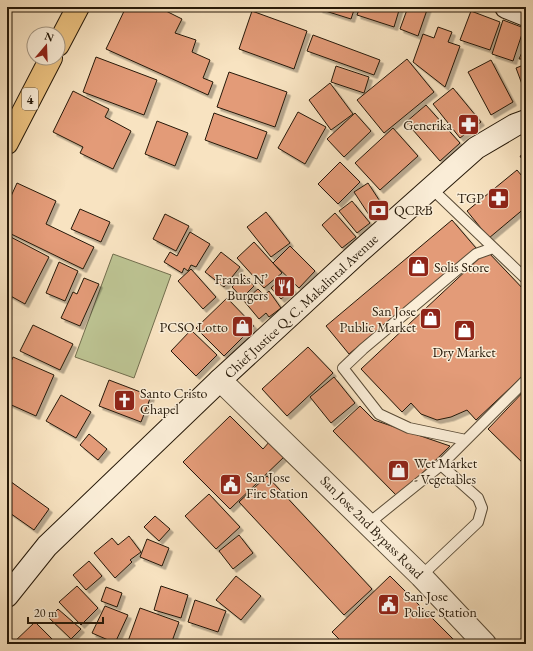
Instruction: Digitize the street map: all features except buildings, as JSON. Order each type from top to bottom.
[{"type":"highway","points":[[66,30],[78,7]]},
{"type":"highway","name":"4","points":[[7,143],[48,66]]},
{"type":"main road","points":[[506,7],[526,15]]},
{"type":"main road","name":"Chief Justice Q. C. Makalintal Avenue","points":[[7,596],[47,546],[220,380],[359,252],[476,148],[515,125],[526,121]]},
{"type":"main road","name":"San Jose 2nd Bypass Road","points":[[220,380],[369,523],[422,576],[485,644]]},
{"type":"lane","points":[[431,188],[526,279]]},
{"type":"lane","points":[[466,440],[409,428],[378,414],[343,368],[363,349],[476,254],[493,248]]},
{"type":"lane","points":[[369,523],[441,465],[526,380]]},
{"type":"lane","points":[[422,576],[478,522],[482,508],[478,498],[441,465]]},
{"type":"green space","points":[[113,254],[171,275],[134,378],[75,357]]},
{"type":"place","name":"Generika","points":[[468,125]]},
{"type":"place","name":"TGP","points":[[499,198]]},
{"type":"place","name":"QCRB","points":[[378,210]]},
{"type":"place","name":"Solis Store","points":[[418,267]]},
{"type":"place","name":"Franks N’ Burgers","points":[[284,287]]},
{"type":"place","name":"San Jose Public Market","points":[[431,319]]},
{"type":"place","name":"PCSO Lotto","points":[[243,327]]},
{"type":"place","name":"Dry Market","points":[[464,330]]},
{"type":"place","name":"Santo Cristo Chapel","points":[[125,401]]},
{"type":"place","name":"Wet Market - Vegetables","points":[[398,471]]},
{"type":"place","name":"San Jose Fire Station","points":[[231,485]]},
{"type":"place","name":"San Jose Police Station","points":[[389,604]]}]
